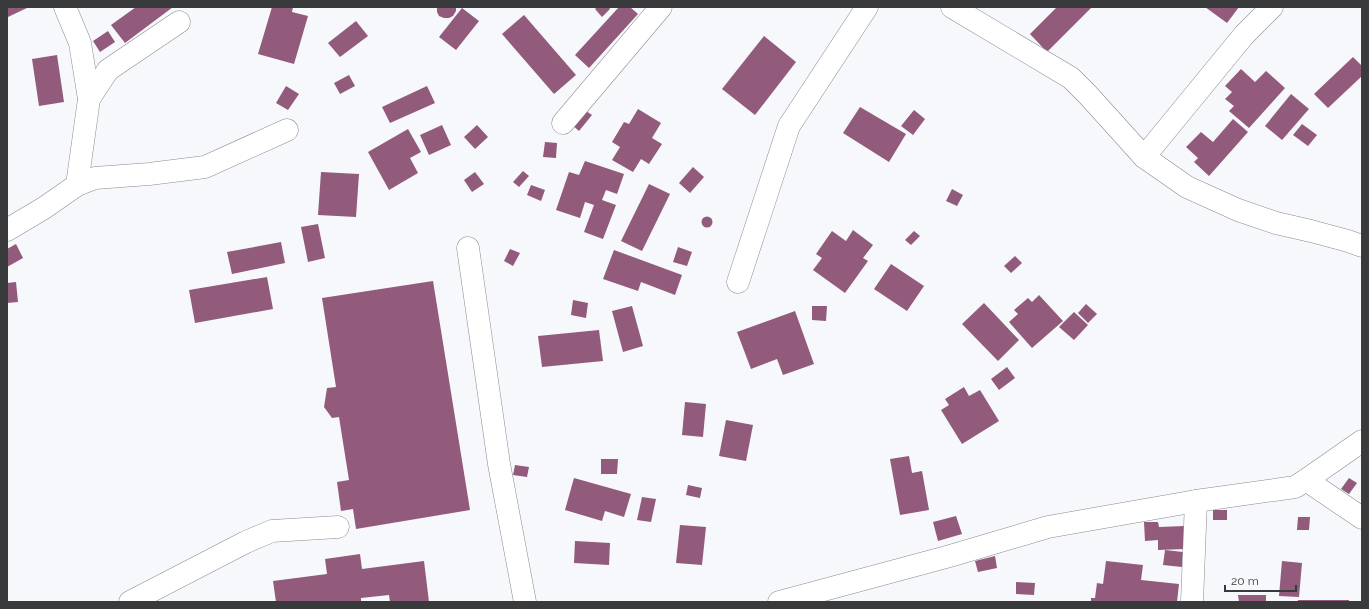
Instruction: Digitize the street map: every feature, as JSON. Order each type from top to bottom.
[{"type":"street","points":[[65,7],[80,43],[89,99],[77,185]]},
{"type":"street","points":[[563,122],[661,7]]},
{"type":"street","points":[[738,282],[789,126],[867,7]]},
{"type":"street","points":[[952,7],[1071,78],[1144,157],[1187,187],[1238,210],[1276,223],[1319,233],[1362,246]]},
{"type":"street","points":[[1144,157],[1239,41],[1272,7]]},
{"type":"street","points":[[89,99],[108,70],[179,22]]},
{"type":"street","points":[[7,230],[44,208],[77,185],[95,178],[149,174],[205,167],[287,130]]},
{"type":"street","points":[[468,248],[499,464],[525,602]]},
{"type":"street","points":[[779,602],[950,556],[1048,527],[1196,501],[1295,486],[1362,441]]},
{"type":"street","points":[[1306,480],[1362,518]]},
{"type":"street","points":[[1192,602],[1196,501]]},
{"type":"street","points":[[130,602],[246,542],[272,531],[338,527]]},
{"type":"building","points":[[7,7],[29,7],[8,17]]},
{"type":"building","points":[[136,7],[173,7],[125,43],[111,25]]},
{"type":"building","points":[[272,7],[293,7],[292,12],[308,16],[294,64],[258,54]]},
{"type":"building","points":[[437,7],[456,7],[456,11],[453,16],[444,18],[439,16]]},
{"type":"building","points":[[597,7],[609,7],[610,9],[602,17],[595,9]]},
{"type":"building","points":[[619,7],[630,7],[638,14],[589,68],[575,55]]},
{"type":"building","points":[[1057,7],[1092,7],[1047,52],[1030,34]]},
{"type":"building","points":[[1205,7],[1239,7],[1227,23]]},
{"type":"building","points":[[462,8],[479,21],[456,50],[439,37]]},
{"type":"building","points":[[524,15],[576,75],[554,94],[502,34]]},
{"type":"building","points":[[356,21],[368,36],[340,57],[328,43]]},
{"type":"building","points":[[108,31],[115,42],[100,52],[93,41]]},
{"type":"building","points":[[764,36],[796,62],[755,115],[722,89]]},
{"type":"building","points":[[57,55],[64,102],[39,106],[32,59]]},
{"type":"building","points":[[1353,57],[1362,66],[1362,76],[1328,108],[1314,94]]},
{"type":"building","points":[[1241,69],[1255,82],[1266,71],[1285,88],[1249,128],[1229,111],[1234,106],[1225,99],[1232,92],[1225,86]]},
{"type":"building","points":[[349,75],[355,86],[340,94],[334,83]]},
{"type":"building","points":[[286,86],[299,94],[288,110],[276,103]]},
{"type":"building","points":[[427,86],[435,103],[390,123],[382,107]]},
{"type":"building","points":[[1291,94],[1309,109],[1282,140],[1265,126]]},
{"type":"building","points":[[860,107],[906,134],[889,162],[843,133]]},
{"type":"building","points":[[583,109],[592,115],[579,131],[571,124]]},
{"type":"building","points":[[638,109],[661,123],[652,138],[662,144],[649,164],[641,159],[633,172],[612,160],[620,147],[612,142],[624,122],[629,124]]},
{"type":"building","points":[[914,110],[925,119],[913,135],[901,126]]},
{"type":"building","points":[[1233,119],[1248,132],[1209,176],[1194,162],[1198,158],[1186,147],[1201,132],[1213,142]]},
{"type":"building","points":[[1302,124],[1317,135],[1308,146],[1293,135]]},
{"type":"building","points":[[442,125],[451,145],[429,155],[420,135]]},
{"type":"building","points":[[477,125],[488,137],[475,149],[464,137]]},
{"type":"building","points":[[408,129],[421,152],[410,158],[418,173],[389,190],[368,152]]},
{"type":"building","points":[[545,142],[557,143],[556,158],[543,157]]},
{"type":"building","points":[[585,161],[624,174],[617,194],[606,190],[602,200],[616,205],[603,239],[584,232],[594,205],[585,202],[580,218],[556,210],[569,172],[579,175]]},
{"type":"building","points":[[693,167],[704,177],[690,193],[679,183]]},
{"type":"building","points":[[523,171],[529,176],[519,187],[513,182]]},
{"type":"building","points":[[321,172],[359,174],[356,217],[318,215]]},
{"type":"building","points":[[475,172],[484,184],[472,192],[464,180]]},
{"type":"building","points":[[649,184],[670,194],[642,251],[621,241]]},
{"type":"building","points":[[531,185],[545,190],[541,201],[527,195]]},
{"type":"building","points":[[952,189],[963,195],[957,206],[946,201]]},
{"type":"building","points":[[705,217],[709,217],[711,218],[711,226],[705,227],[702,224],[702,220]]},
{"type":"building","points":[[318,224],[325,258],[308,262],[301,227]]},
{"type":"building","points":[[853,230],[873,245],[863,258],[868,261],[845,293],[813,270],[822,258],[816,254],[832,231],[846,241]]},
{"type":"building","points":[[914,231],[920,236],[911,245],[905,240]]},
{"type":"building","points":[[281,242],[285,263],[232,274],[227,252]]},
{"type":"building","points":[[16,244],[23,258],[7,267],[7,249]]},
{"type":"building","points":[[678,247],[692,252],[687,266],[673,262]]},
{"type":"building","points":[[510,249],[520,253],[513,266],[504,261]]},
{"type":"building","points":[[614,250],[682,275],[675,295],[641,282],[638,291],[603,279]]},
{"type":"building","points":[[1015,256],[1022,263],[1011,273],[1004,266]]},
{"type":"building","points":[[891,264],[924,286],[907,311],[874,289]]},
{"type":"building","points":[[267,277],[273,309],[195,323],[189,290]]},
{"type":"building","points":[[433,281],[470,510],[356,529],[353,509],[341,511],[337,482],[349,480],[339,417],[332,418],[324,407],[327,388],[336,387],[322,298]]},
{"type":"building","points":[[16,282],[18,302],[7,303],[7,283]]},
{"type":"building","points":[[1039,295],[1063,321],[1032,348],[1009,322],[1018,314],[1014,310],[1028,298],[1032,302]]},
{"type":"building","points":[[573,300],[588,303],[586,318],[571,315]]},
{"type":"building","points":[[984,303],[1019,340],[998,361],[962,324]]},
{"type":"building","points":[[1086,304],[1097,314],[1088,323],[1078,313]]},
{"type":"building","points":[[632,306],[643,346],[623,352],[612,311]]},
{"type":"building","points":[[812,306],[827,306],[826,321],[812,320]]},
{"type":"building","points":[[795,311],[814,364],[783,375],[777,359],[751,369],[737,332]]},
{"type":"building","points":[[1074,312],[1088,325],[1074,340],[1059,327]]},
{"type":"building","points":[[599,330],[603,361],[542,367],[538,336]]},
{"type":"building","points":[[1007,367],[1015,378],[999,390],[991,379]]},
{"type":"building","points":[[964,387],[969,396],[980,390],[999,421],[962,444],[941,410],[949,405],[945,399]]},
{"type":"building","points":[[685,402],[706,404],[703,437],[682,435]]},
{"type":"building","points":[[726,420],[753,425],[746,461],[719,456]]},
{"type":"building","points":[[909,456],[912,473],[922,471],[929,510],[900,515],[890,459]]},
{"type":"building","points":[[601,459],[618,459],[617,474],[601,474]]},
{"type":"building","points":[[515,465],[529,467],[527,477],[513,475]]},
{"type":"building","points":[[574,478],[631,494],[624,517],[605,511],[602,521],[565,510]]},
{"type":"building","points":[[1349,478],[1357,483],[1349,494],[1341,489]]},
{"type":"building","points":[[688,485],[702,488],[700,498],[686,495]]},
{"type":"building","points":[[642,497],[656,499],[651,522],[637,520]]},
{"type":"building","points":[[1213,510],[1227,510],[1227,520],[1213,520]]},
{"type":"building","points":[[956,516],[962,534],[938,541],[933,522]]},
{"type":"building","points":[[1298,517],[1310,517],[1309,530],[1297,530]]},
{"type":"building","points":[[1144,522],[1158,522],[1159,527],[1184,526],[1185,549],[1158,550],[1158,540],[1145,541]]},
{"type":"building","points":[[680,525],[706,527],[702,565],[676,563]]},
{"type":"building","points":[[575,541],[610,543],[609,565],[574,563]]},
{"type":"building","points":[[1165,550],[1183,552],[1182,567],[1163,565]]},
{"type":"building","points":[[360,554],[362,569],[424,561],[429,602],[390,602],[389,595],[361,598],[361,602],[276,602],[273,581],[327,574],[325,559]]},
{"type":"building","points":[[995,556],[997,568],[978,572],[975,561]]},
{"type":"building","points":[[1106,561],[1143,565],[1141,580],[1179,584],[1177,602],[1091,602],[1091,598],[1095,598],[1097,583],[1103,584]]},
{"type":"building","points":[[1282,561],[1302,563],[1299,597],[1279,596]]},
{"type":"building","points":[[1016,582],[1035,583],[1034,595],[1016,594]]},
{"type":"building","points":[[1238,595],[1266,595],[1266,602],[1239,602]]},
{"type":"building","points":[[1298,600],[1349,600],[1349,602],[1298,602]]}]
